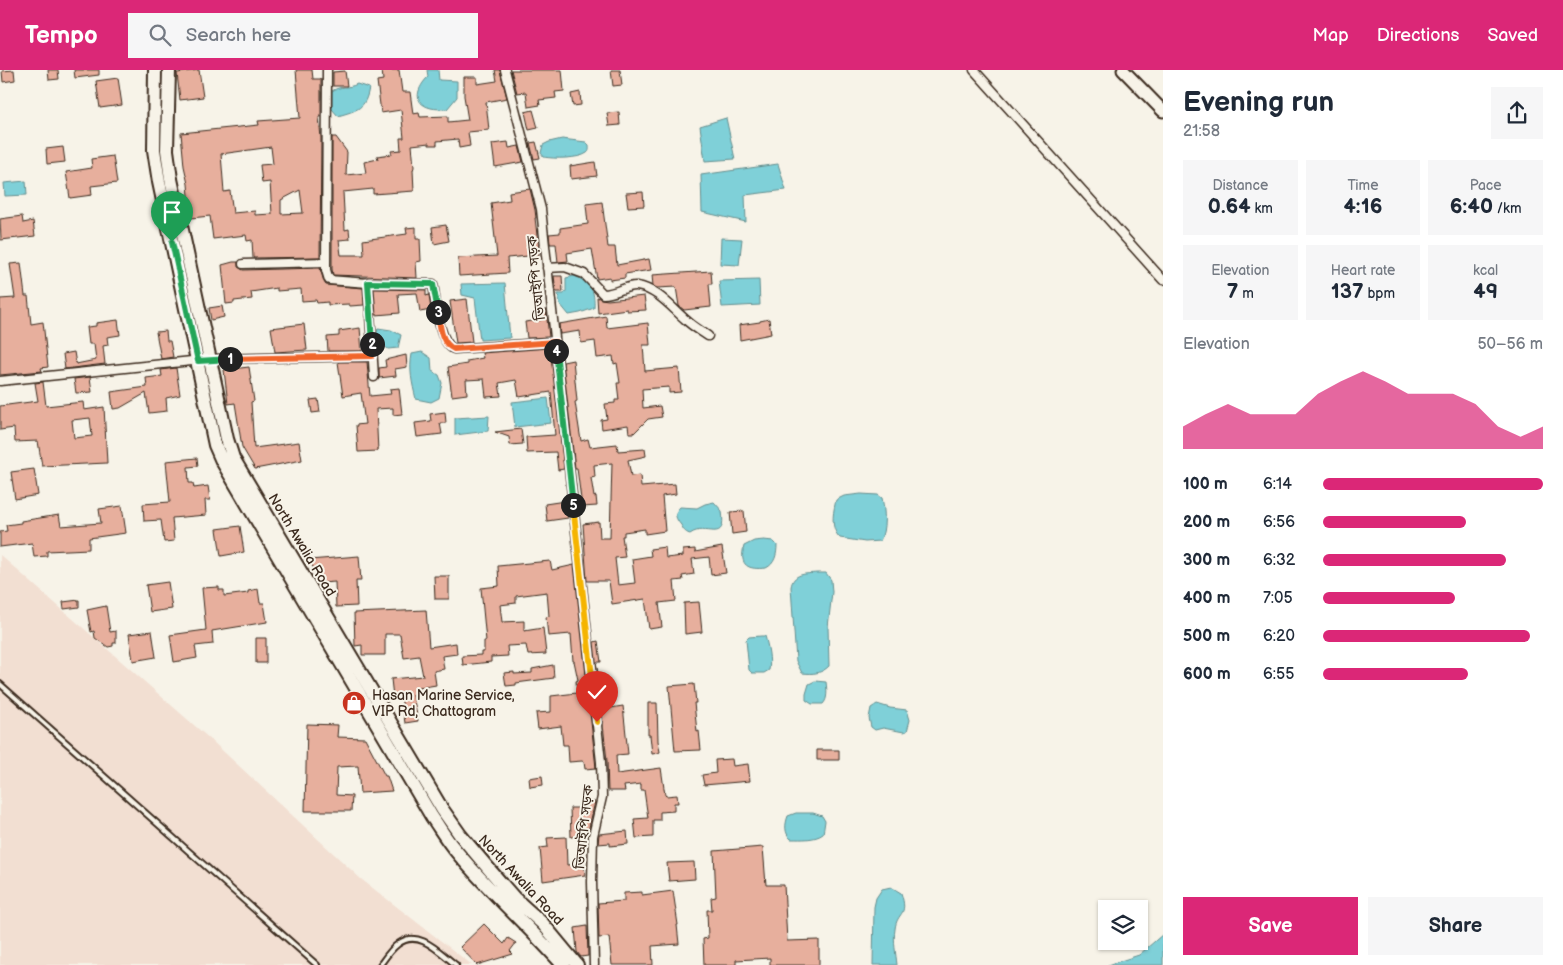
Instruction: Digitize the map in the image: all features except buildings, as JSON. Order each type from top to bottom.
[{"type":"main road","name":"North Awalia Road","points":[[155,70],[154,150],[159,182],[204,360],[233,458],[442,809],[461,836],[488,868],[514,898],[543,924],[577,965]]},
{"type":"main road","name":"North Awalia Road","points":[[169,70],[168,150],[171,179],[204,360],[215,445],[222,461],[432,817],[452,846],[474,871],[534,932],[563,965]]},
{"type":"main road","points":[[1123,70],[1163,111]]},
{"type":"street","points":[[327,70],[326,270],[328,280],[433,284],[443,338],[450,348],[555,342]]},
{"type":"street","name":"ভিআইপি সড়ক","points":[[505,70],[541,209],[601,762],[602,797],[593,836],[594,965]]},
{"type":"street","points":[[974,70],[1163,280]]},
{"type":"street","points":[[243,264],[326,262]]},
{"type":"street","points":[[547,268],[565,267],[584,274],[604,294],[614,294],[630,286],[638,286],[650,290],[687,322],[708,336]]},
{"type":"street","points":[[368,283],[374,377]]},
{"type":"street","points":[[0,381],[204,360],[372,356]]},
{"type":"lane","points":[[0,684],[317,965]]},
{"type":"lane","points":[[380,965],[398,944],[406,939],[414,938],[423,939],[456,965]]},
{"type":"shaded area","points":[[0,555],[211,740],[361,879],[472,965],[0,965]]},
{"type":"water","points":[[427,70],[438,70],[439,80],[457,81],[457,97],[447,109],[425,106],[419,99],[418,94],[421,85],[428,77]]},
{"type":"water","points":[[357,84],[369,88],[363,105],[356,110],[338,116],[332,109],[332,91]]},
{"type":"water","points":[[726,118],[735,159],[705,161],[700,126]]},
{"type":"water","points":[[562,139],[586,142],[589,145],[589,151],[583,155],[572,157],[544,157],[541,153],[543,145]]},
{"type":"water","points":[[778,164],[786,190],[745,195],[746,222],[702,212],[701,175]]},
{"type":"water","points":[[26,181],[27,195],[5,196],[4,183]]},
{"type":"water","points":[[721,238],[742,239],[739,265],[720,264]]},
{"type":"water","points":[[574,276],[584,281],[591,288],[594,296],[594,308],[569,315],[560,304],[558,294],[564,294],[566,291],[566,278]]},
{"type":"water","points":[[759,280],[760,305],[722,307],[719,281]]},
{"type":"water","points":[[505,283],[510,338],[480,340],[475,298],[462,295],[461,284]]},
{"type":"water","points":[[378,328],[391,330],[401,335],[398,348],[388,349],[380,343],[377,333]]},
{"type":"water","points":[[422,352],[431,358],[432,371],[439,375],[442,383],[439,398],[431,402],[416,399],[412,382],[412,354]]},
{"type":"water","points":[[548,398],[551,423],[515,427],[512,402]]},
{"type":"water","points":[[489,416],[488,431],[455,435],[455,418]]},
{"type":"water","points":[[878,495],[882,498],[884,520],[880,541],[865,542],[840,538],[835,530],[833,515],[836,500],[844,496]]},
{"type":"water","points":[[714,502],[722,511],[723,522],[721,528],[714,531],[696,531],[690,534],[685,532],[676,516],[676,512],[680,507],[697,508]]},
{"type":"water","points":[[754,541],[773,541],[777,545],[773,561],[766,568],[754,568],[746,565],[743,558],[744,546]]},
{"type":"water","points":[[826,573],[831,580],[832,592],[828,627],[829,666],[817,673],[802,673],[796,661],[791,587],[792,582],[797,577],[804,574]]},
{"type":"water","points":[[765,636],[769,657],[769,670],[764,673],[752,673],[749,670],[746,640],[749,637]]},
{"type":"water","points":[[815,681],[826,682],[827,691],[823,704],[812,704],[806,700],[809,684]]},
{"type":"water","points":[[877,704],[907,710],[910,720],[907,731],[883,728],[875,730],[871,727],[869,718],[871,708]]},
{"type":"water","points":[[796,813],[813,813],[822,816],[825,821],[823,834],[812,838],[791,839],[786,831],[786,822],[788,816]]},
{"type":"water","points":[[891,887],[901,893],[904,906],[896,923],[894,934],[897,965],[873,965],[874,907],[876,898],[882,889]]},
{"type":"water","points":[[1163,934],[1163,965],[1108,965],[1139,955],[1145,950],[1148,950],[1148,947]]},
{"type":"place","name":"Hasan Marine Service, VIP Rd, Chattogram","points":[[354,703]]},
{"type":"route","points":[[172,242],[198,361],[211,359],[372,356],[368,283],[433,284],[443,338],[450,348],[461,349],[555,342],[597,722]]}]
